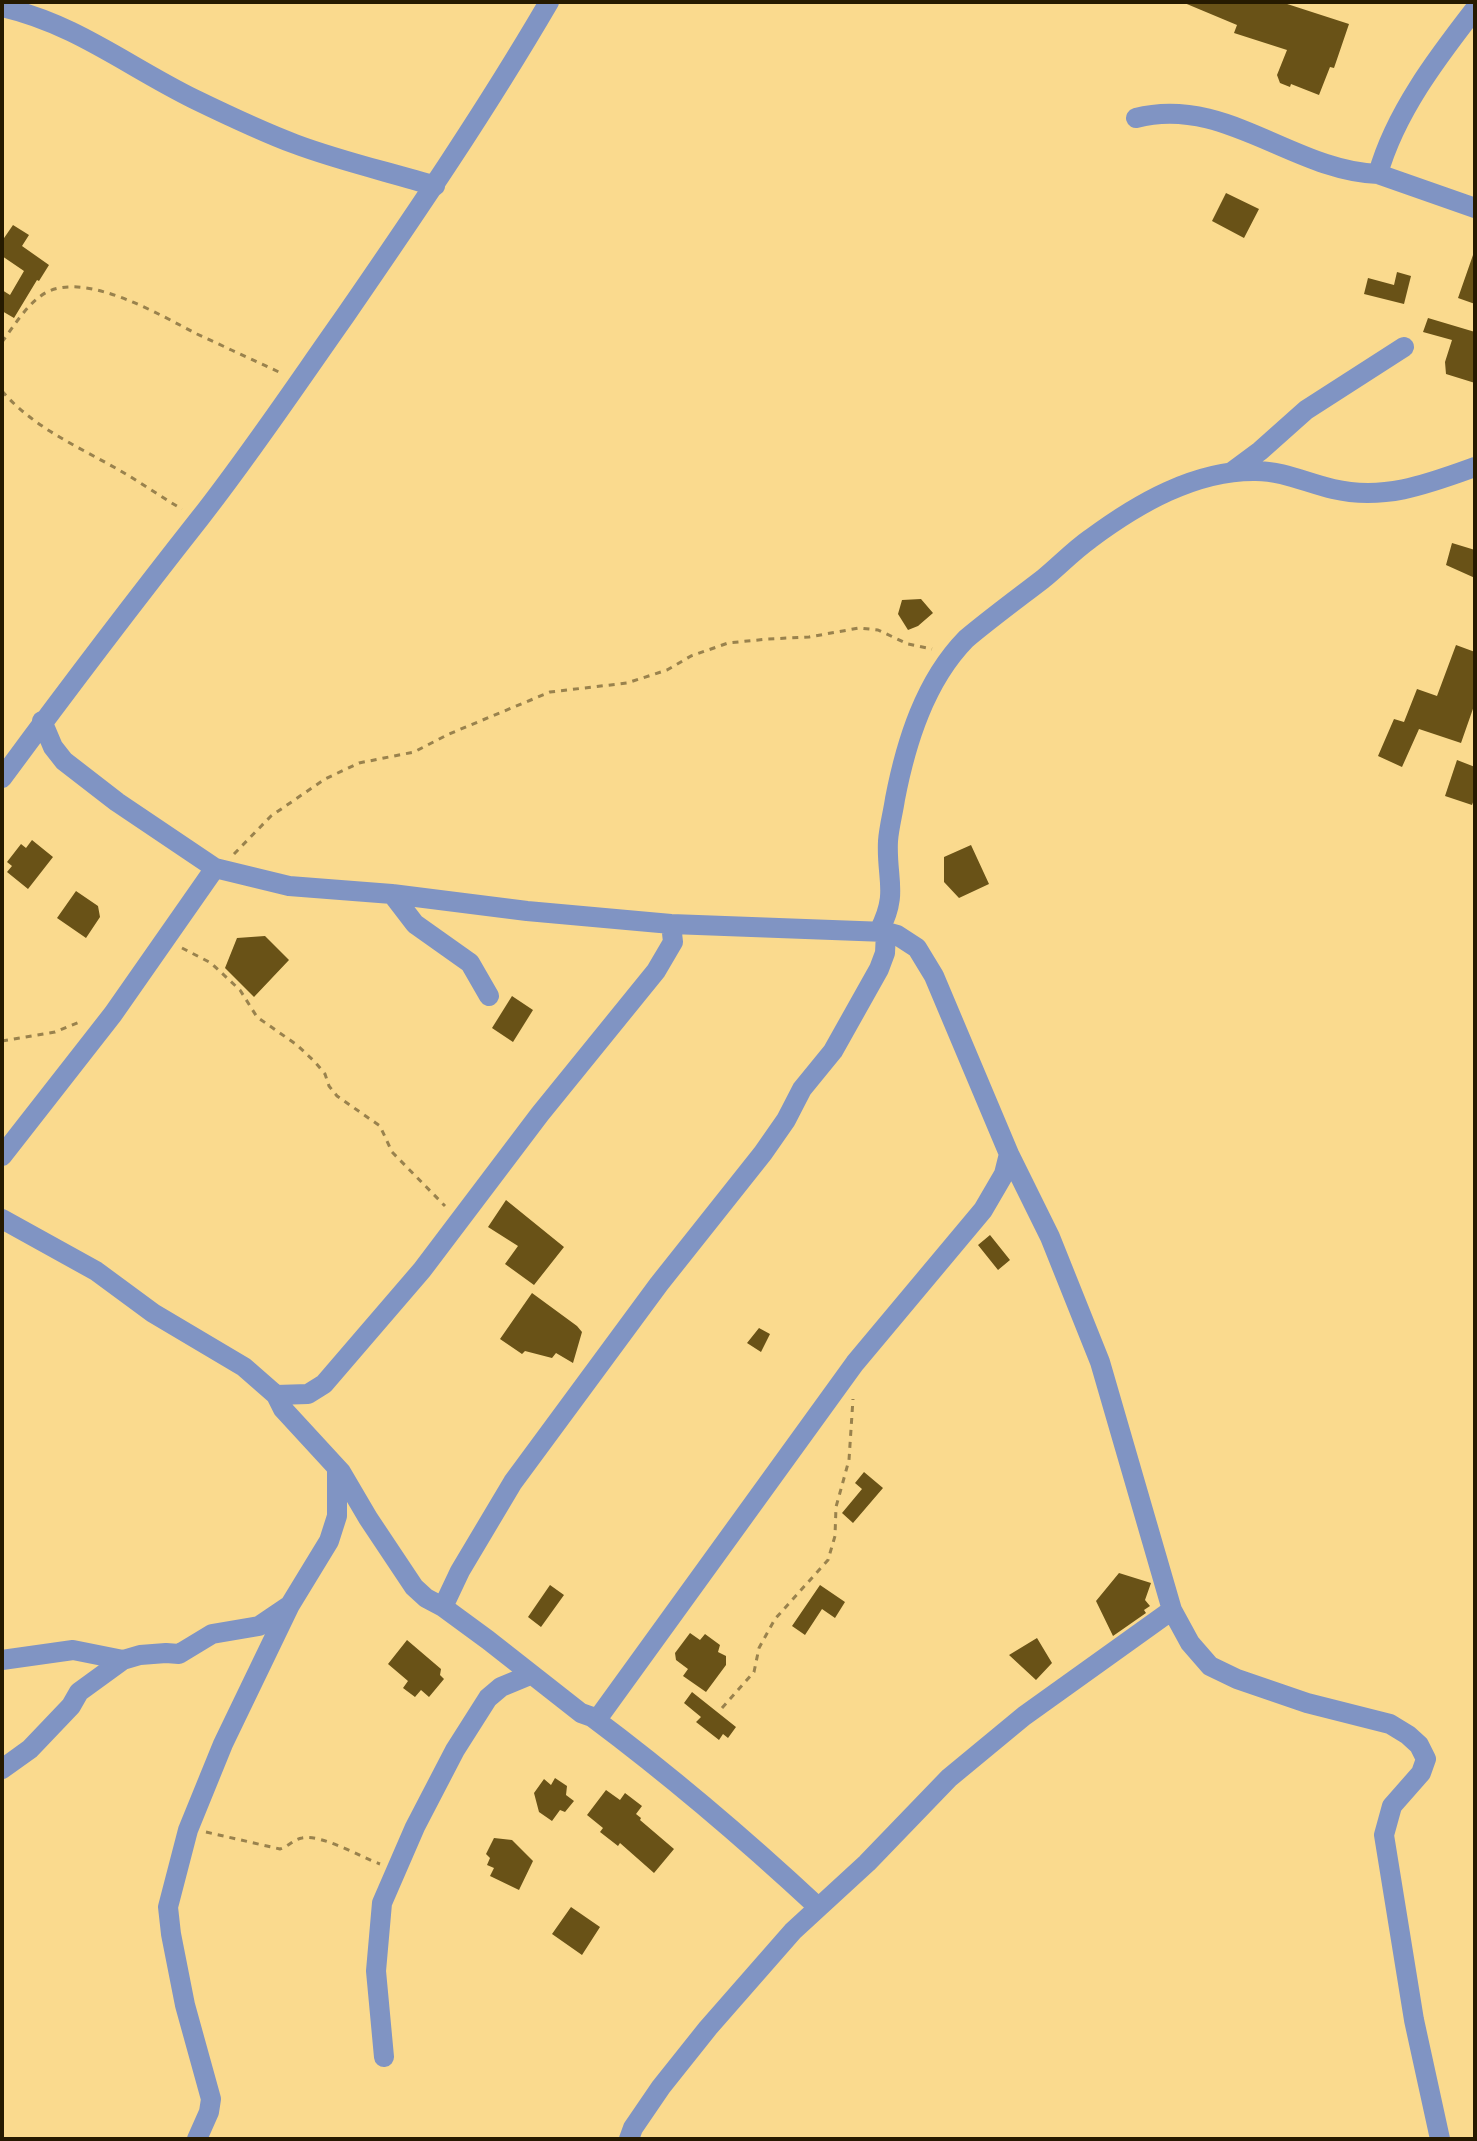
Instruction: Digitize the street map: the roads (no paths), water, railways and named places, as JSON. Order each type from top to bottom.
[{"type":"street","points":[[2,778],[42,721],[199,520],[299,382],[435,186],[549,2]]},
{"type":"street","points":[[2,7],[30,14],[82,35],[181,92],[261,131],[297,145],[435,186]]},
{"type":"street","points":[[1378,174],[1384,151],[1401,117],[1475,9]]},
{"type":"street","points":[[1136,118],[1153,113],[1210,118],[1314,160],[1362,173],[1378,174],[1475,208]]},
{"type":"street","points":[[1233,471],[1306,410],[1404,347]]},
{"type":"street","points":[[443,1607],[460,1571],[513,1482],[659,1284],[763,1153],[786,1120],[802,1089],[833,1051],[879,969],[885,953],[883,931],[892,900],[888,842],[908,741],[951,654],[1089,540],[1137,507],[1187,483],[1233,471],[1271,471],[1337,490],[1377,494],[1416,488],[1475,467]]},
{"type":"street","points":[[42,721],[53,747],[64,761],[117,802],[221,870],[289,886],[392,894],[527,911],[671,924],[883,931],[897,935],[917,948],[934,976],[1009,1154],[1050,1237],[1100,1362],[1172,1610],[1200,1657],[1220,1671],[1307,1703],[1390,1724],[1419,1745],[1426,1759],[1421,1773],[1392,1806],[1384,1835],[1414,2020],[1440,2139]]},
{"type":"street","points":[[2,1156],[221,870]]},
{"type":"street","points":[[392,894],[415,924],[470,963],[489,996]]},
{"type":"street","points":[[276,1395],[308,1394],[324,1384],[422,1270],[656,971],[673,942],[671,924]]},
{"type":"street","points":[[592,1717],[601,1714],[855,1363],[983,1210],[1004,1174],[1009,1154]]},
{"type":"street","points":[[2,1219],[96,1271],[153,1313],[227,1355],[276,1395],[283,1409],[336,1466],[414,1587],[673,1778],[786,1875],[818,1907]]},
{"type":"street","points":[[197,2139],[209,2112],[211,2099],[185,2005],[168,1907],[188,1830],[223,1744],[290,1605],[329,1541],[339,1497],[336,1466]]},
{"type":"street","points":[[2,1769],[30,1749],[71,1706],[79,1692],[123,1660],[140,1655],[179,1654],[212,1634],[259,1626],[290,1605]]},
{"type":"street","points":[[629,2139],[661,2087],[793,1931],[867,1863],[949,1778],[1024,1716],[1172,1610]]},
{"type":"street","points":[[2,1660],[73,1650],[123,1660]]},
{"type":"street","points":[[384,2057],[376,1971],[378,1921],[382,1903],[455,1750],[488,1698],[501,1687],[530,1675]]}]
